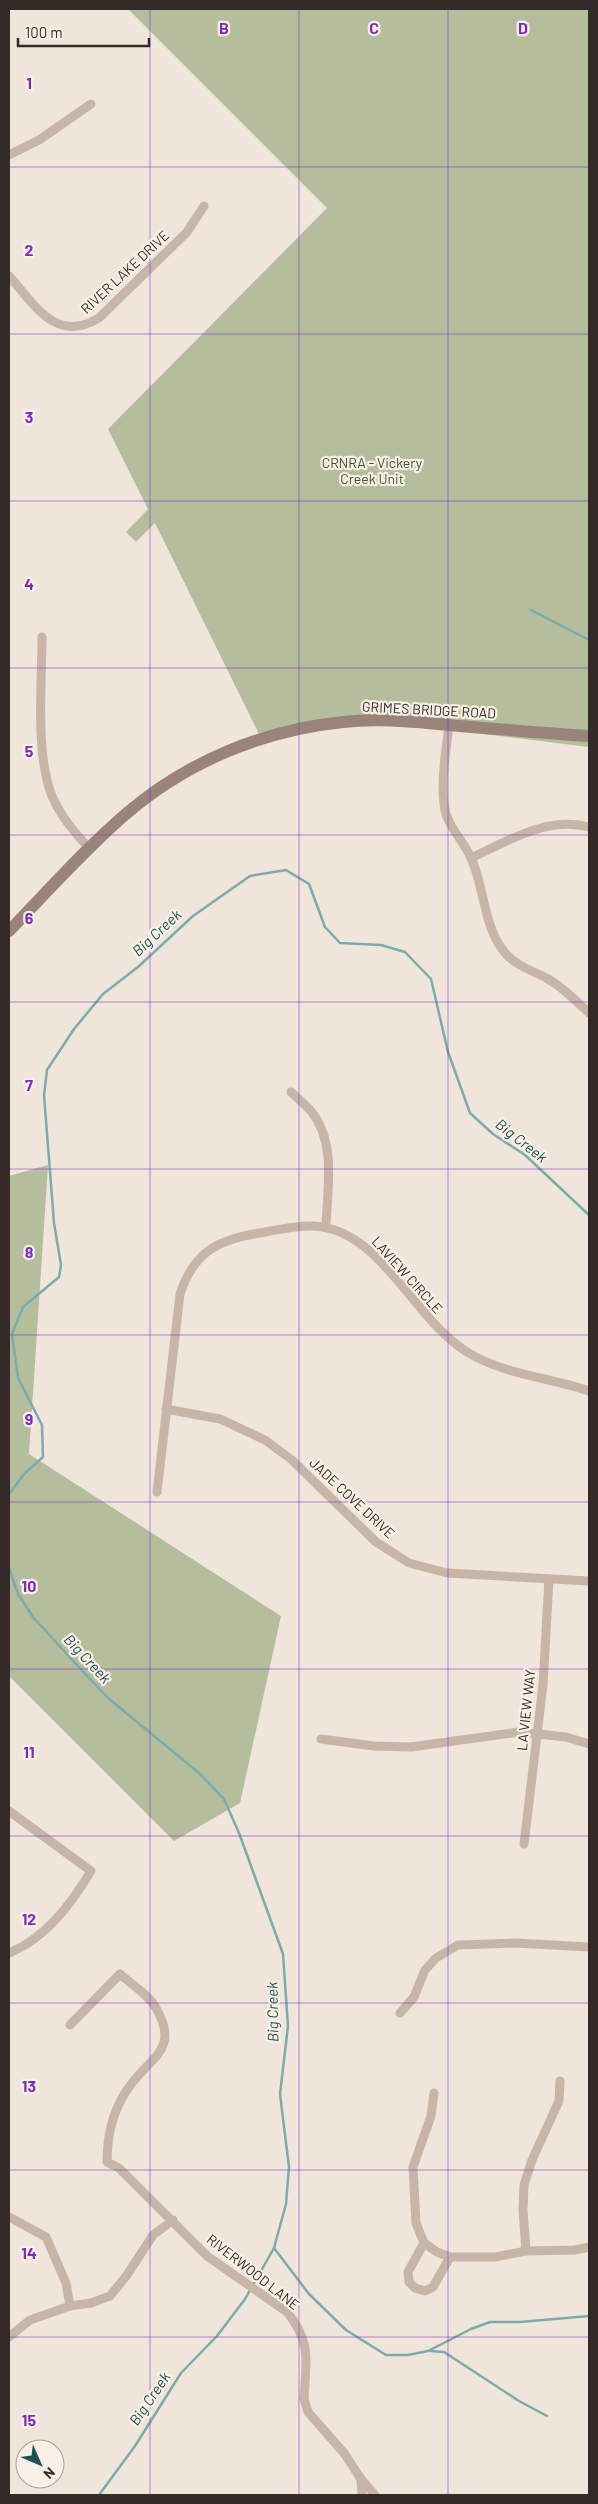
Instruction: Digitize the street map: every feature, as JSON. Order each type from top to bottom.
[{"type":"street","points":[[9,155],[39,140],[91,104]]},
{"type":"street","name":"RIVER LAKE DRIVE","points":[[9,276],[44,316],[57,325],[72,328],[87,326],[99,318],[187,232],[204,206]]},
{"type":"street","points":[[42,637],[42,747],[46,774],[52,796],[62,815],[90,849]]},
{"type":"street","name":"GRIMES BRIDGE ROAD","points":[[9,931],[127,813],[164,785],[204,762],[254,741],[299,728],[345,721],[392,720],[589,736]]},
{"type":"street","points":[[449,725],[443,790],[444,806],[451,827],[471,858],[493,932],[503,949],[522,967],[564,989],[589,1013]]},
{"type":"street","points":[[471,858],[526,832],[548,826],[564,824],[589,827]]},
{"type":"street","points":[[291,1092],[310,1111],[326,1140],[328,1155],[326,1228]]},
{"type":"street","name":"LAVIEW CIRCLE","points":[[157,1492],[180,1294],[186,1276],[198,1260],[213,1246],[235,1237],[299,1226],[326,1228],[348,1235],[368,1248],[430,1322],[467,1352],[508,1371],[589,1390]]},
{"type":"street","name":"JADE COVE DRIVE","points":[[166,1409],[194,1412],[220,1419],[265,1440],[292,1460],[376,1542],[409,1563],[447,1573],[589,1581]]},
{"type":"street","name":"LA VIEW WAY","points":[[524,1844],[543,1685],[549,1579]]},
{"type":"street","points":[[322,1739],[374,1746],[411,1747],[447,1744],[502,1733],[537,1732],[589,1744]]},
{"type":"street","points":[[9,1811],[91,1871],[80,1889],[46,1931],[9,1953]]},
{"type":"street","points":[[400,2013],[414,1997],[425,1970],[436,1958],[458,1945],[515,1943],[589,1947]]},
{"type":"street","name":"RIVERWOOD LANE","points":[[70,2025],[120,1974],[156,2006],[164,2023],[165,2041],[160,2053],[132,2083],[109,2127],[107,2162],[119,2168],[208,2256],[287,2312],[297,2324],[308,2354],[304,2399],[308,2412],[344,2453],[374,2495]]},
{"type":"street","points":[[526,2251],[523,2216],[524,2185],[532,2160],[559,2101],[560,2081]]},
{"type":"street","points":[[434,2093],[431,2116],[413,2167],[416,2223],[424,2243],[437,2252],[450,2257],[495,2257],[526,2251],[575,2250],[589,2247]]},
{"type":"street","points":[[9,2217],[46,2237],[66,2283],[70,2306]]},
{"type":"street","points":[[9,2337],[30,2320],[70,2306],[91,2303],[110,2296],[127,2275],[153,2235],[172,2220]]},
{"type":"street","points":[[424,2243],[408,2272],[409,2282],[415,2288],[425,2291],[434,2287],[450,2257]]},
{"type":"street","name":"RIVERWOOD LANE","points":[[361,2479],[362,2495]]},
{"type":"green space","name":"CRNRA - Vickery Creek Unit","points":[[128,9],[589,9],[589,747],[348,717],[259,734],[155,523],[136,542],[126,532],[148,509],[108,429],[327,208]]},
{"type":"green space","points":[[48,1165],[29,1454],[281,1616],[240,1803],[174,1841],[9,1676],[9,1176]]},
{"type":"waterway","points":[[531,610],[589,640]]},
{"type":"waterway","name":"Big Creek","points":[[9,1494],[25,1473],[43,1457],[42,1425],[18,1378],[12,1334],[23,1307],[59,1277],[61,1265],[54,1223],[44,1095],[47,1070],[74,1029],[103,994],[138,967],[193,916],[250,876],[286,870],[309,884],[325,927],[340,943],[381,945],[405,952],[431,979],[448,1052],[470,1113],[493,1134],[525,1155],[589,1215]]},
{"type":"waterway","name":"Big Creek","points":[[9,1568],[18,1594],[33,1617],[75,1663],[108,1698],[199,1773],[224,1799],[239,1833],[283,1954],[288,2026],[280,2094],[289,2167],[286,2204],[274,2248],[245,2299],[217,2336],[181,2373],[135,2446],[99,2495]]},
{"type":"waterway","points":[[274,2248],[309,2294],[346,2330],[386,2355],[408,2355],[428,2351],[471,2329],[490,2322],[520,2322],[589,2316]]},
{"type":"waterway","points":[[430,2351],[444,2352],[519,2401],[547,2416]]}]
